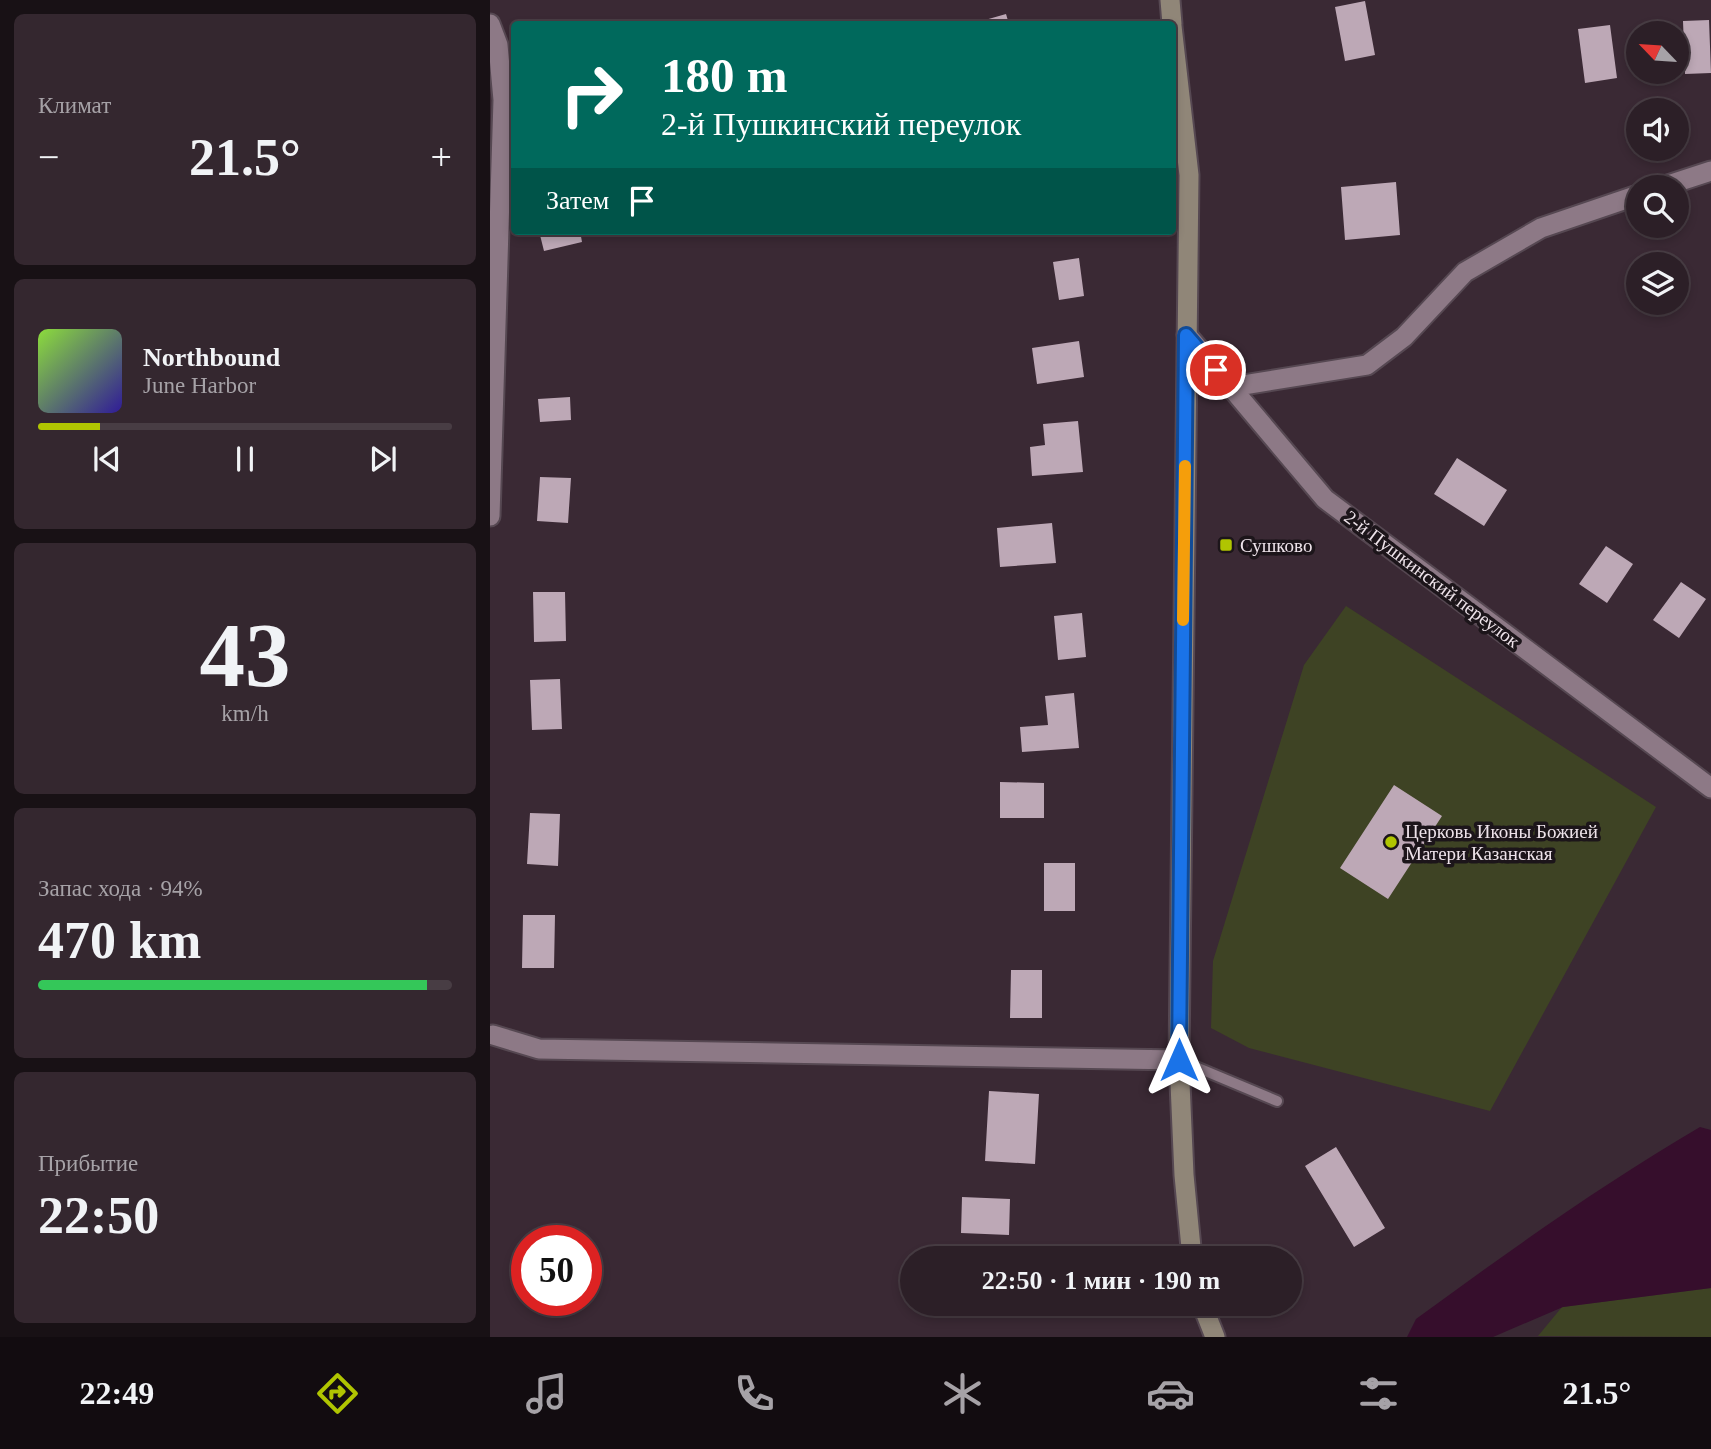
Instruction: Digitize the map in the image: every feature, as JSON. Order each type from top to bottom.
[{"type":"main road","points":[[1170,0],[1172,21]]},
{"type":"main road","points":[[1176,60],[1189,175],[1179,1060],[1184,1175],[1191,1246]]},
{"type":"main road","points":[[1207,1316],[1215,1337]]},
{"type":"street","points":[[490,24],[498,45],[503,100],[490,516]]},
{"type":"street","points":[[1689,178],[1711,171]]},
{"type":"street","points":[[1231,387],[1367,365],[1404,337],[1465,272],[1541,228],[1626,199]]},
{"type":"street","name":"2-й Пушкинский переулок","points":[[1186,335],[1325,499],[1711,788]]},
{"type":"street","points":[[491,1033],[539,1049],[1179,1060]]},
{"type":"lane","points":[[1179,1060],[1277,1101]]},
{"type":"green space","points":[[1346,606],[1656,807],[1490,1111],[1249,1048],[1211,1028],[1213,961],[1304,665]]},
{"type":"green space","points":[[1711,1288],[1711,1337],[1538,1336],[1562,1307]]},
{"type":"shaded area","points":[[1700,1127],[1711,1130],[1711,1288],[1563,1307],[1493,1337],[1407,1337],[1416,1319],[1486,1268],[1591,1195]]},
{"type":"building","points":[[1365,1],[1375,55],[1345,61],[1335,7]]},
{"type":"building","points":[[1006,14],[1008,21],[982,21]]},
{"type":"building","points":[[1709,20],[1711,73],[1689,74],[1689,21],[1683,21]]},
{"type":"building","points":[[1610,25],[1617,78],[1585,83],[1578,29]]},
{"type":"building","points":[[1396,182],[1400,235],[1345,240],[1341,187]]},
{"type":"building","points":[[540,235],[581,235],[582,242],[544,251]]},
{"type":"building","points":[[1079,258],[1084,296],[1059,300],[1053,262]]},
{"type":"building","points":[[1079,341],[1084,377],[1037,384],[1032,348]]},
{"type":"building","points":[[570,397],[571,420],[540,422],[538,399]]},
{"type":"building","points":[[1078,421],[1083,472],[1032,476],[1030,447],[1045,445],[1043,424]]},
{"type":"building","points":[[1457,458],[1507,490],[1484,526],[1434,494]]},
{"type":"building","points":[[540,477],[571,478],[568,523],[537,521]]},
{"type":"building","points":[[1052,523],[1056,563],[1000,567],[997,528]]},
{"type":"building","points":[[1606,546],[1633,564],[1607,603],[1579,584]]},
{"type":"building","points":[[1681,582],[1706,599],[1679,638],[1653,620]]},
{"type":"building","points":[[533,592],[565,592],[566,641],[534,642]]},
{"type":"building","points":[[1082,613],[1086,657],[1058,660],[1054,616]]},
{"type":"building","points":[[560,679],[562,729],[532,730],[530,680]]},
{"type":"building","points":[[1074,693],[1079,748],[1022,752],[1020,727],[1048,725],[1045,696]]},
{"type":"building","points":[[1000,782],[1044,783],[1044,818],[1000,818]]},
{"type":"building","name":"Церковь Иконы Божией Матери Казанская","points":[[1394,785],[1442,816],[1388,899],[1340,868]]},
{"type":"building","points":[[530,813],[560,814],[558,866],[527,864]]},
{"type":"building","points":[[1044,863],[1075,863],[1075,911],[1044,911]]},
{"type":"building","points":[[523,915],[555,915],[554,968],[522,968]]},
{"type":"building","points":[[1011,970],[1042,970],[1042,1018],[1010,1018]]},
{"type":"building","points":[[989,1091],[1039,1094],[1035,1164],[985,1161]]},
{"type":"building","points":[[1336,1147],[1385,1228],[1354,1247],[1305,1166]]},
{"type":"building","points":[[962,1197],[1010,1199],[1009,1235],[961,1233]]},
{"type":"slow traffic","points":[[1183,620],[1185,466]]},
{"type":"place","name":"Сушково","points":[[1226,545]]},
{"type":"place","name":"Церковь Иконы Божией Матери Казанская","points":[[1391,842]]},
{"type":"route","points":[[1179,1060],[1186,335],[1216,370]]}]
